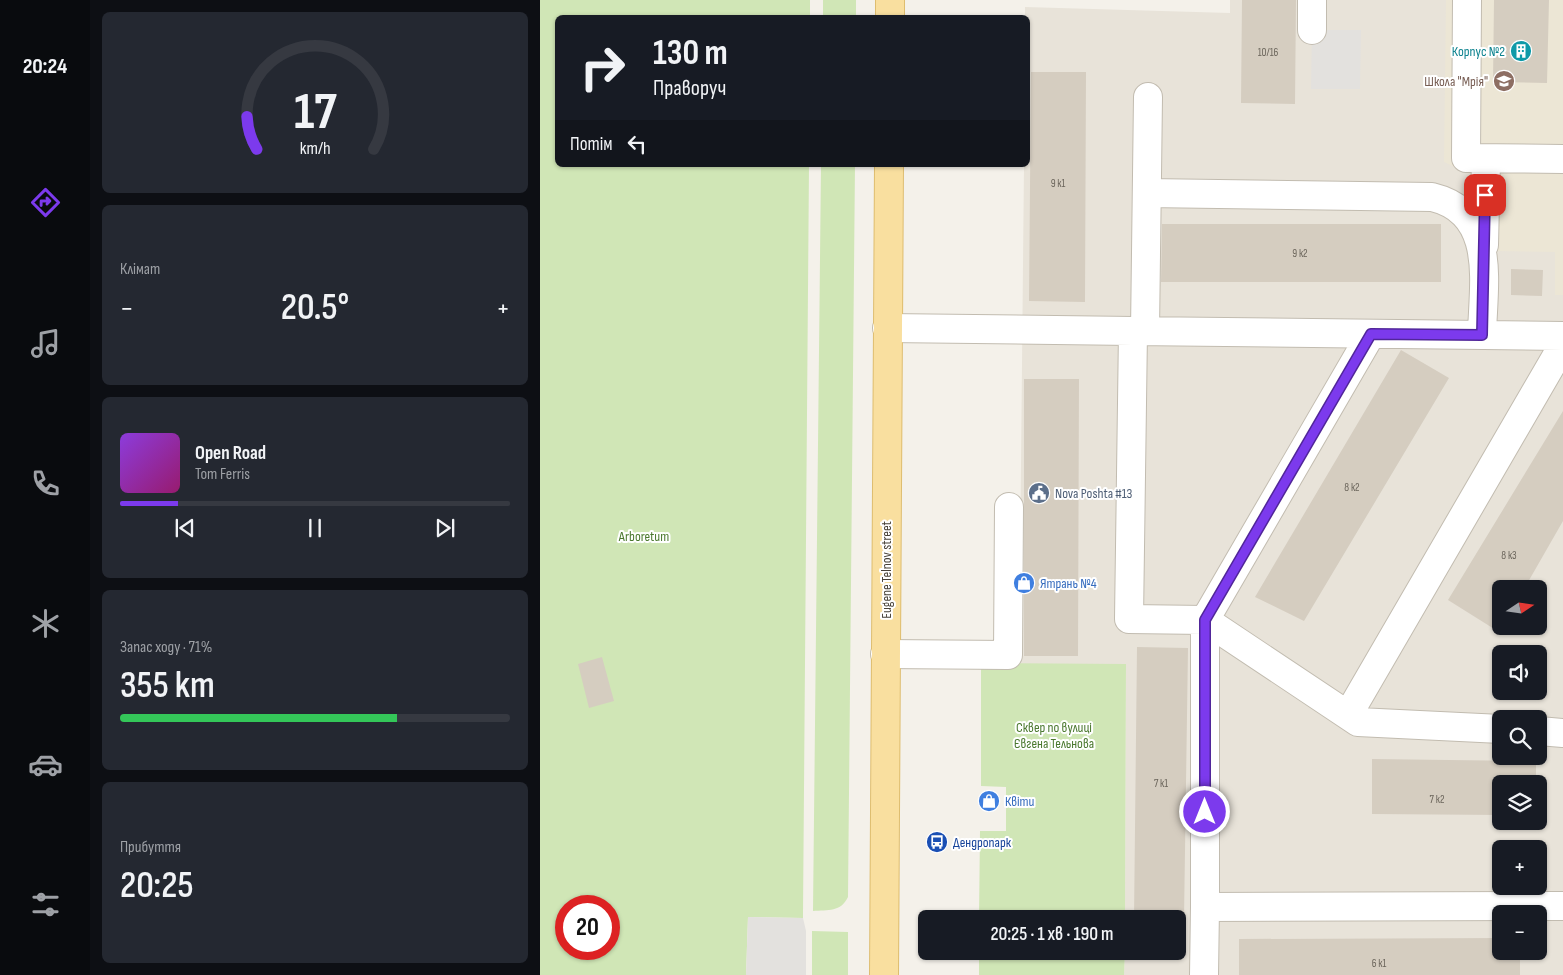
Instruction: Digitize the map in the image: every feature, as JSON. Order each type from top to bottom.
[{"type":"main road","points":[[890,0],[890,15]]},
{"type":"main road","name":"Eugene Telnov street","points":[[884,975],[889,167]]},
{"type":"lane","points":[[1312,0],[1312,30]]},
{"type":"lane","points":[[1467,0],[1466,158],[1563,159]]},
{"type":"lane","points":[[1148,97],[1147,193],[1139,331],[1129,619],[1205,620],[1358,722],[1492,729]]},
{"type":"lane","points":[[1482,335],[1486,159]]},
{"type":"lane","points":[[1147,193],[1432,197],[1446,200],[1463,212],[1472,224],[1484,254]]},
{"type":"lane","points":[[888,328],[1563,336]]},
{"type":"lane","points":[[1204,975],[1205,620],[1371,334]]},
{"type":"lane","points":[[1348,715],[1563,344]]},
{"type":"lane","points":[[885,654],[1008,655],[1009,507]]},
{"type":"lane","points":[[1547,732],[1563,733]]},
{"type":"lane","points":[[1204,907],[1563,906]]},
{"type":"shaded area","points":[[1230,0],[1563,0],[1563,975],[1124,975],[1125,960],[1186,960],[1186,910],[1125,910],[1126,665],[1019,664],[1024,167],[1030,167],[1030,15],[1025,15],[1025,7],[1230,13]]},
{"type":"shaded area","name":"Школа \"Мрія\"","points":[[1446,0],[1563,0],[1563,295],[1555,295],[1555,252],[1494,251],[1476,177],[1444,162]]},
{"type":"shaded area","points":[[1312,30],[1361,30],[1360,89],[1311,89]]},
{"type":"shaded area","points":[[748,917],[803,918],[806,931],[806,975],[746,975]]},
{"type":"green space","name":"Arboretum","points":[[540,0],[810,0],[810,15],[555,15],[555,167],[809,167],[803,918],[748,917],[746,975],[540,975]]},
{"type":"green space","points":[[823,0],[856,0],[856,15],[823,15]]},
{"type":"green space","points":[[821,167],[855,167],[848,897],[838,908],[813,911]]},
{"type":"green space","name":"Сквер по вулиці Євгена Тельнова","points":[[981,663],[1126,664],[1125,910],[979,910],[980,831],[1006,831],[1006,787],[981,786]]},
{"type":"green space","points":[[812,931],[848,932],[848,975],[812,975]]},
{"type":"green space","points":[[979,960],[1125,960],[1124,975],[979,975]]},
{"type":"building","points":[[1242,0],[1296,0],[1295,104],[1241,103]]},
{"type":"building","name":"Корпус №2","points":[[1494,0],[1549,0],[1547,83],[1493,82]]},
{"type":"building","points":[[1031,72],[1086,72],[1085,302],[1029,301]]},
{"type":"building","points":[[1162,224],[1441,224],[1441,282],[1161,282]]},
{"type":"building","points":[[1511,269],[1543,270],[1542,296],[1511,295]]},
{"type":"building","points":[[1401,350],[1449,378],[1304,621],[1255,597]]},
{"type":"building","points":[[1024,379],[1079,379],[1078,656],[1024,656]]},
{"type":"building","points":[[1563,411],[1563,521],[1529,580],[1492,580],[1492,628],[1448,600]]},
{"type":"building","points":[[1137,647],[1188,648],[1184,910],[1134,910]]},
{"type":"building","points":[[602,657],[614,701],[589,708],[578,664]]},
{"type":"building","points":[[1372,759],[1492,760],[1492,765],[1536,765],[1536,775],[1492,775],[1492,815],[1372,814]]},
{"type":"building","points":[[1492,938],[1492,960],[1520,960],[1520,975],[1239,975],[1239,939]]},
{"type":"place","name":"Корпус №2","points":[[1521,51]]},
{"type":"place","name":"Школа \"Мрія\"","points":[[1504,81]]},
{"type":"place","name":"Nova Poshta #13","points":[[1039,493]]},
{"type":"place","name":"Ятрань №4","points":[[1024,583]]},
{"type":"place","name":"Квіти","points":[[989,801]]},
{"type":"place","name":"Дендропарк","points":[[937,842]]},
{"type":"route","points":[[1205,812],[1205,620],[1371,334],[1482,335],[1485,195]]}]
